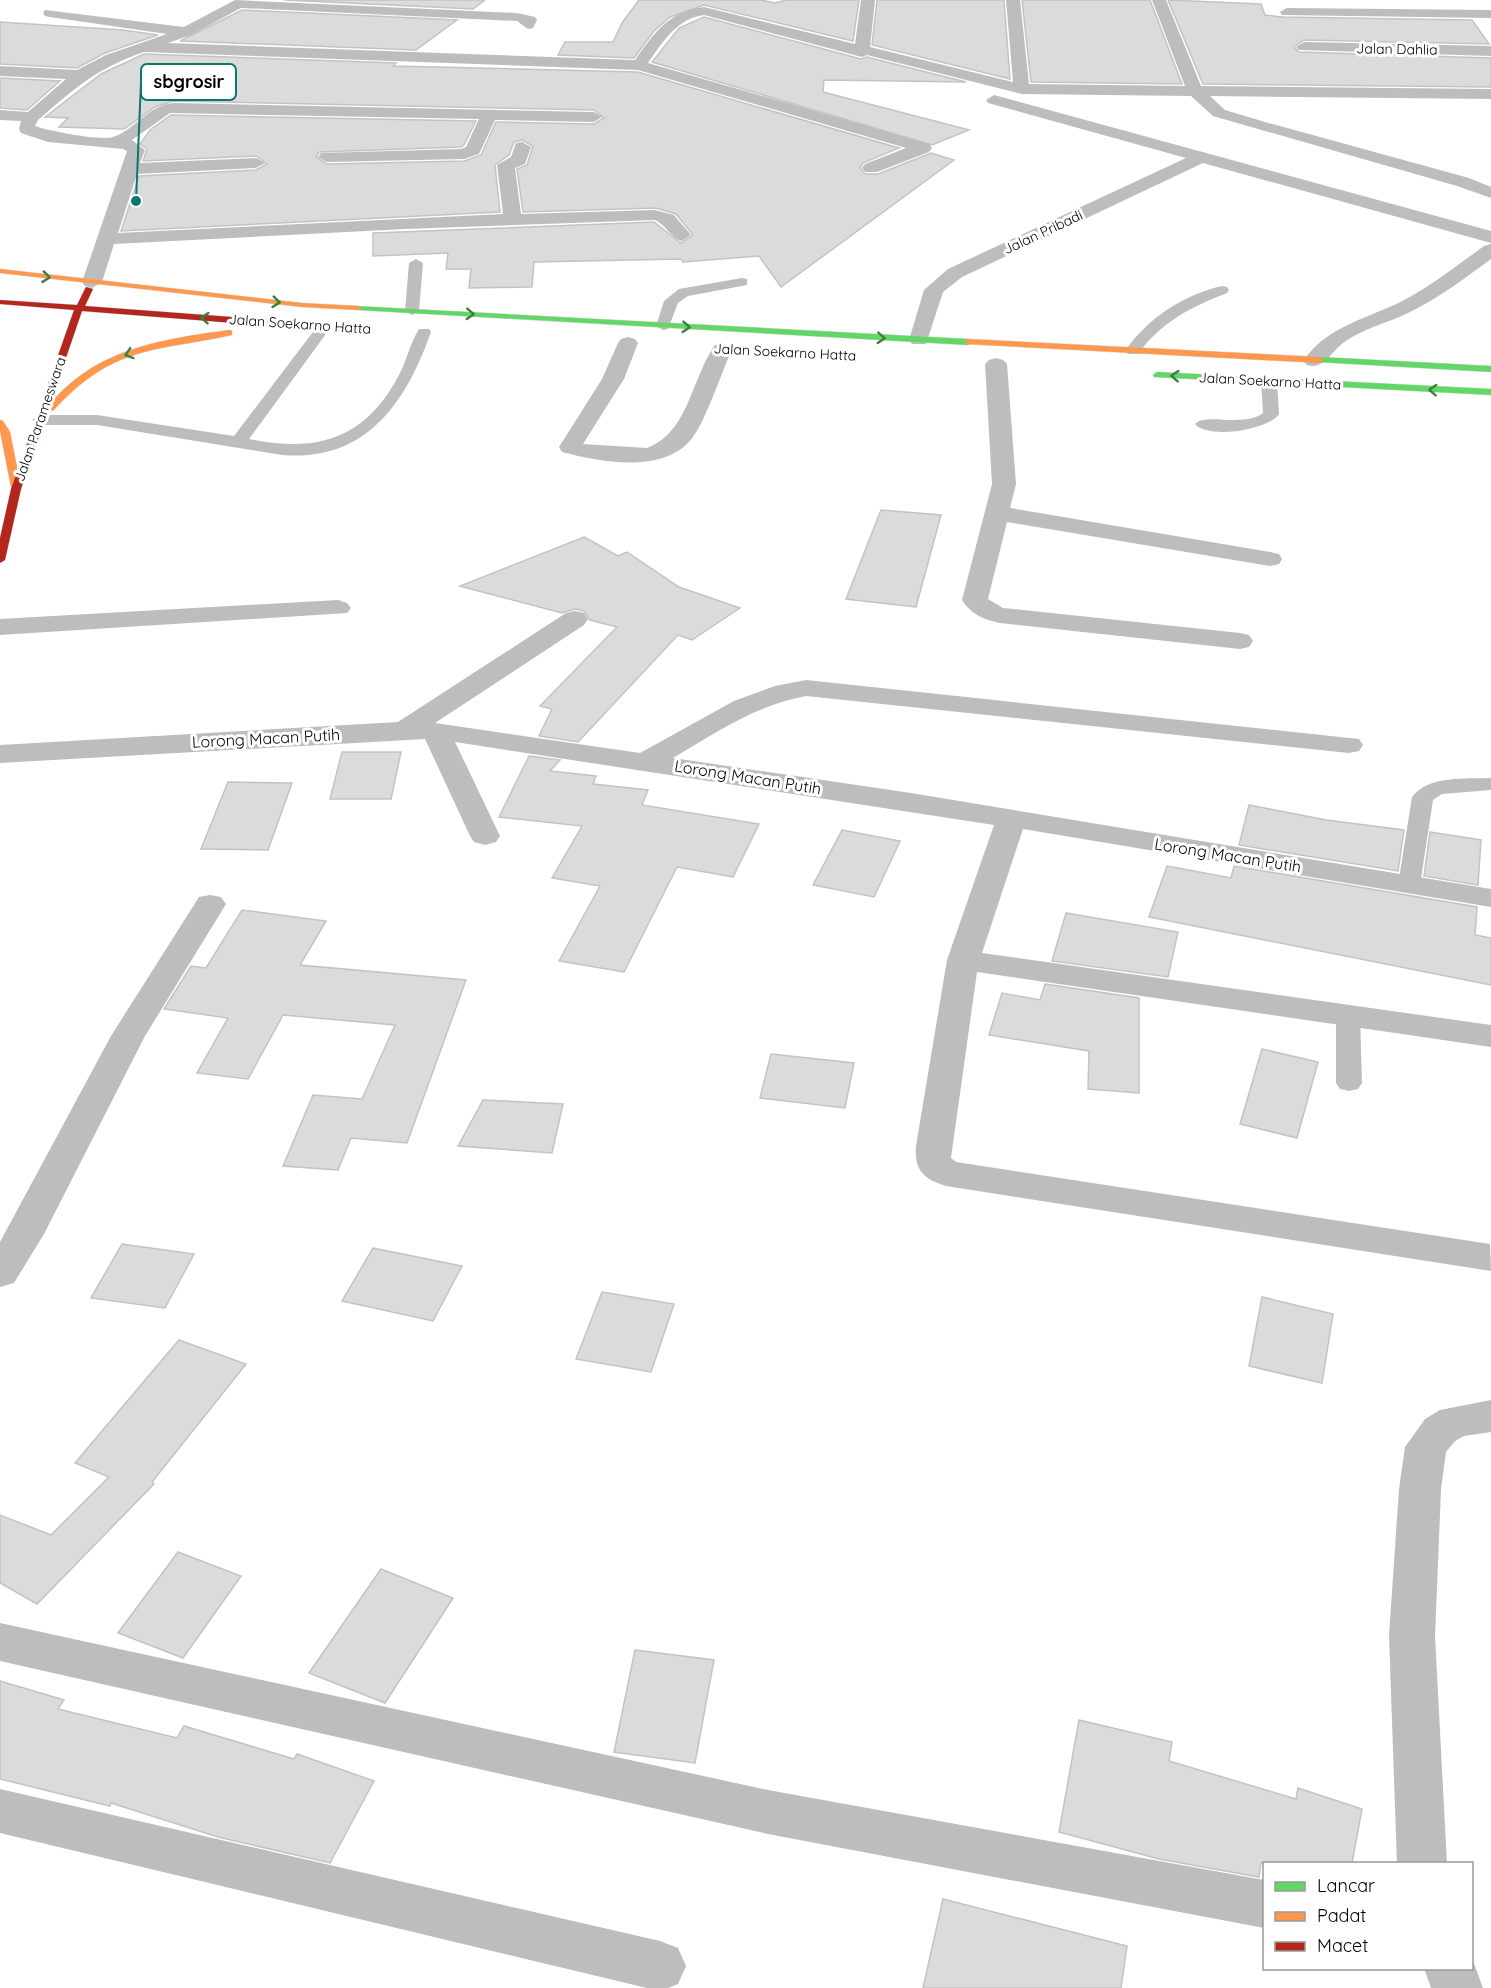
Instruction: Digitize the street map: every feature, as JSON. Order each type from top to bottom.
[{"type":"highway","name":"Jalan Soekarno Hatta","points":[[0,271],[302,305],[1491,369]]},
{"type":"highway","name":"Jalan Parameswara","points":[[0,560],[16,489],[80,309],[92,282]]},
{"type":"highway","points":[[0,284],[58,294],[80,309]]},
{"type":"highway","name":"Jalan Soekarno Hatta","points":[[0,302],[312,326]]},
{"type":"highway","points":[[40,420],[76,380],[97,366],[154,346],[189,339],[312,326]]},
{"type":"highway","name":"Jalan Soekarno Hatta","points":[[1138,374],[1491,392]]},
{"type":"highway","points":[[0,423],[5,432],[16,489]]},
{"type":"street","points":[[862,52],[868,0]]},
{"type":"street","points":[[1013,0],[1022,89]]},
{"type":"street","points":[[1159,0],[1195,92],[1219,113],[1237,120],[1463,182],[1491,193]]},
{"type":"street","points":[[92,282],[135,147],[38,135],[27,129],[32,117],[80,75],[111,58],[186,32],[243,2],[517,17],[530,20],[528,25]]},
{"type":"street","points":[[1325,90],[1284,6],[1491,15]]},
{"type":"street","points":[[639,65],[674,18],[687,13],[708,11],[862,52],[1022,89],[1195,92],[1325,90],[1491,94]]},
{"type":"street","points":[[50,13],[186,32]]},
{"type":"street","points":[[687,13],[1491,237]]},
{"type":"street","points":[[142,47],[639,65],[923,148],[872,168]]},
{"type":"street","name":"Jalan Dahlia","points":[[1304,47],[1491,51]]},
{"type":"street","points":[[0,71],[80,75]]},
{"type":"street","points":[[116,143],[171,108],[594,117]]},
{"type":"street","points":[[0,115],[32,117]]},
{"type":"street","points":[[327,158],[464,154],[473,150],[489,115]]},
{"type":"street","points":[[513,220],[506,165],[519,160],[522,147]]},
{"type":"street","name":"Jalan Pribadi","points":[[919,340],[934,290],[955,273],[1202,157]]},
{"type":"street","points":[[129,169],[256,163]]},
{"type":"street","points":[[106,239],[659,215],[676,225],[682,235]]},
{"type":"street","points":[[1314,360],[1326,343],[1346,330],[1412,304],[1491,250]]},
{"type":"street","points":[[628,343],[613,379],[570,447],[585,452],[649,455],[662,450],[683,435],[723,349]]},
{"type":"street","points":[[996,364],[1004,484],[975,600],[985,610],[1000,615],[1240,641]]},
{"type":"street","points":[[995,513],[1270,559]]},
{"type":"street","points":[[0,627],[338,608]]},
{"type":"street","points":[[405,730],[575,619]]},
{"type":"street","points":[[647,761],[751,702],[780,691],[806,688],[1349,745]]},
{"type":"street","name":"Lorong Macan Putih","points":[[0,754],[405,730],[435,731],[647,761],[1491,898]]},
{"type":"street","points":[[435,731],[485,836]]},
{"type":"street","points":[[1011,820],[963,960],[934,1146],[933,1162],[938,1169],[946,1173],[981,1179],[1490,1258]]},
{"type":"street","points":[[0,1273],[25,1234],[128,1036],[210,904]]},
{"type":"street","points":[[963,960],[1491,1036]]},
{"type":"street","points":[[1422,1862],[1412,1636],[1420,1489],[1426,1447],[1440,1430],[1455,1421],[1491,1416]]},
{"type":"street","points":[[0,1642],[768,1812],[1263,1904]]},
{"type":"street","points":[[0,1811],[660,1966]]},
{"type":"street","points":[[1451,1970],[1457,1988]]},
{"type":"lane","points":[[412,311],[416,263]]},
{"type":"lane","points":[[663,326],[671,301],[684,292],[742,282]]},
{"type":"lane","points":[[1133,351],[1140,338],[1157,321],[1187,304],[1222,290]]},
{"type":"lane","points":[[238,442],[312,326]]},
{"type":"lane","points":[[40,420],[97,420],[238,442],[307,450],[347,438],[393,403],[411,370],[424,332]]},
{"type":"lane","points":[[1203,424],[1246,426],[1265,420],[1271,414],[1269,382]]},
{"type":"lane","points":[[1409,885],[1423,797],[1437,788],[1491,784]]},
{"type":"lane","points":[[1347,1016],[1349,1083]]},
{"type":"building","points":[[284,0],[485,0],[473,9]]},
{"type":"building","points":[[639,0],[761,0],[775,3],[786,0],[859,0],[853,41],[704,5],[670,17],[654,31],[634,58],[558,55],[565,42],[613,42],[622,23]]},
{"type":"building","points":[[877,0],[1004,0],[1010,79],[872,45]]},
{"type":"building","points":[[1022,0],[1150,0],[1182,84],[1031,82]]},
{"type":"building","points":[[1168,0],[1261,4],[1265,15],[1282,17],[1472,20],[1489,44],[1304,40],[1294,47],[1299,52],[1491,58],[1491,87],[1203,84]]},
{"type":"building","points":[[242,10],[457,20],[416,50],[180,41]]},
{"type":"building","points":[[704,17],[861,59],[867,57],[966,82],[824,80],[823,92],[969,130],[932,145],[652,62],[679,28]]},
{"type":"building","points":[[0,22],[123,30],[158,35],[105,53],[77,68],[0,64]]},
{"type":"building","points":[[144,54],[396,63],[393,66],[638,72],[899,148],[863,163],[860,168],[865,174],[878,174],[931,153],[954,160],[781,287],[759,256],[683,262],[681,259],[534,262],[532,287],[469,288],[471,269],[446,269],[448,253],[373,256],[373,233],[654,222],[681,243],[693,235],[676,214],[656,208],[523,212],[517,169],[527,165],[533,146],[522,140],[514,142],[509,155],[495,165],[500,212],[121,231],[139,176],[256,170],[267,164],[256,156],[143,161],[147,149],[140,144],[150,130],[171,115],[476,121],[461,147],[319,152],[316,157],[327,164],[464,161],[481,155],[496,122],[594,124],[604,118],[594,110],[173,101],[155,107],[124,129],[59,127],[68,118],[45,117],[101,74]]},
{"type":"building","points":[[0,78],[60,81],[27,110],[0,108]]},
{"type":"building","points":[[881,510],[941,515],[916,607],[846,599]]},
{"type":"building","points":[[584,537],[618,556],[627,552],[679,587],[740,608],[692,640],[678,635],[578,742],[539,736],[552,709],[540,706],[617,627],[590,620],[584,611],[575,609],[562,613],[460,586]]},
{"type":"building","points":[[342,752],[401,752],[391,799],[330,799]]},
{"type":"building","points":[[529,756],[560,760],[550,771],[596,776],[593,784],[648,790],[642,805],[759,824],[733,877],[677,867],[624,972],[559,961],[600,886],[552,878],[582,826],[499,817]]},
{"type":"building","points":[[228,782],[292,783],[268,850],[201,849]]},
{"type":"building","points":[[1249,805],[1326,820],[1404,830],[1398,871],[1239,845]]},
{"type":"building","points":[[842,830],[900,841],[874,897],[813,885]]},
{"type":"building","points":[[1430,832],[1481,840],[1478,885],[1424,876]]},
{"type":"building","points":[[1167,866],[1231,878],[1234,866],[1477,907],[1475,935],[1491,938],[1491,985],[1149,917]]},
{"type":"building","points":[[242,910],[326,921],[300,965],[466,980],[407,1143],[351,1138],[338,1170],[283,1166],[313,1095],[362,1099],[395,1025],[283,1015],[248,1079],[197,1073],[228,1018],[164,1009],[191,966],[206,968]]},
{"type":"building","points":[[1066,913],[1178,932],[1168,977],[1052,961]]},
{"type":"building","points":[[1045,984],[1139,998],[1139,1093],[1088,1089],[1089,1051],[989,1035],[1002,993],[1040,1000]]},
{"type":"building","points":[[1262,1049],[1318,1062],[1297,1138],[1240,1124]]},
{"type":"building","points":[[771,1054],[854,1063],[845,1108],[760,1098]]},
{"type":"building","points":[[483,1100],[563,1104],[552,1153],[458,1146]]},
{"type":"building","points":[[122,1244],[194,1254],[165,1308],[91,1298]]},
{"type":"building","points":[[373,1248],[462,1266],[433,1321],[342,1301]]},
{"type":"building","points":[[602,1292],[674,1304],[651,1372],[576,1359]]},
{"type":"building","points":[[1262,1297],[1333,1314],[1322,1383],[1249,1366]]},
{"type":"building","points":[[179,1340],[246,1364],[152,1482],[154,1484],[37,1604],[0,1583],[0,1515],[51,1535],[109,1477],[75,1463]]},
{"type":"building","points":[[178,1552],[241,1576],[183,1658],[118,1633]]},
{"type":"building","points":[[381,1569],[453,1598],[385,1703],[309,1673]]},
{"type":"building","points":[[635,1650],[714,1660],[695,1763],[614,1752]]},
{"type":"building","points":[[0,1681],[64,1700],[58,1709],[177,1738],[184,1726],[294,1759],[297,1754],[374,1781],[330,1863],[218,1837],[111,1803],[110,1806],[0,1779]]},
{"type":"building","points":[[1079,1720],[1172,1742],[1169,1761],[1296,1799],[1298,1788],[1362,1809],[1352,1862],[1263,1862],[1259,1877],[1159,1859],[1059,1832]]},
{"type":"building","points":[[943,1899],[1127,1946],[1121,1988],[923,1988]]},
{"type":"traffic: fast","points":[[358,308],[968,342]]},
{"type":"traffic: fast","points":[[1320,360],[1491,369]]},
{"type":"traffic: fast","points":[[1157,375],[1491,392]]},
{"type":"traffic: slow","points":[[0,271],[302,305],[358,308]]},
{"type":"traffic: slow","points":[[50,409],[68,389],[88,373],[130,352],[229,333]]},
{"type":"traffic: slow","points":[[968,342],[1320,360]]},
{"type":"traffic: slow","points":[[0,423],[5,432],[16,487]]},
{"type":"traffic: jam","points":[[0,560],[16,489],[79,309],[89,289]]},
{"type":"traffic: jam","points":[[0,302],[285,324]]},
{"type":"place","name":"sbgrosir","points":[[136,201]]}]
